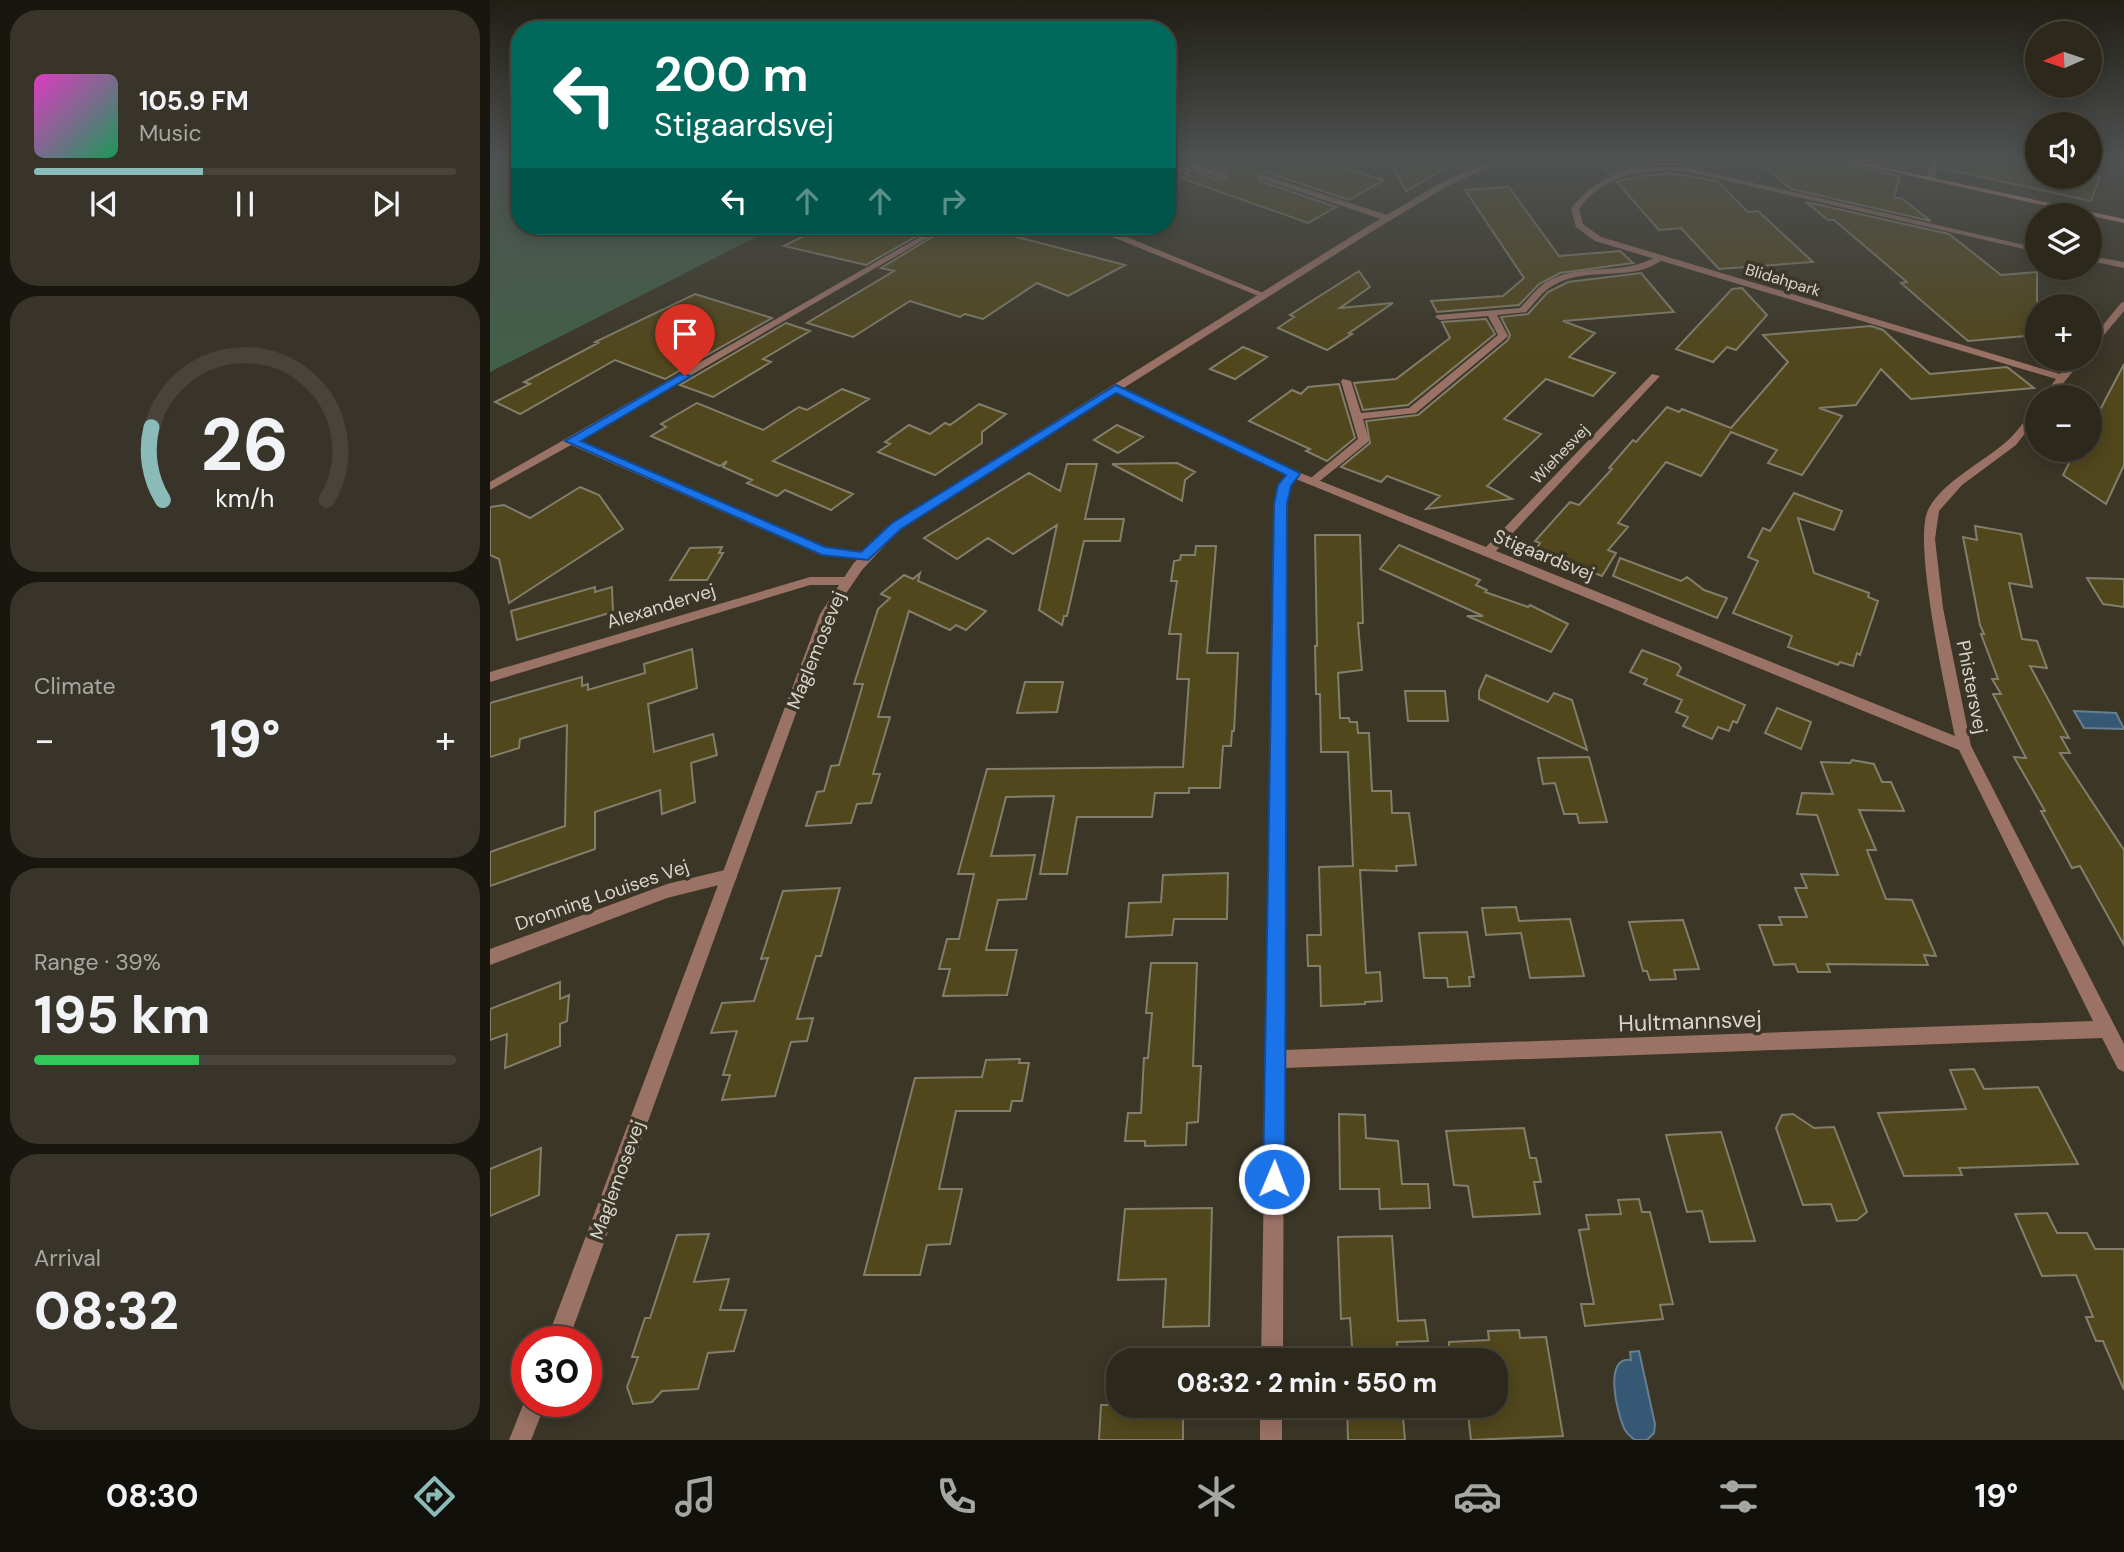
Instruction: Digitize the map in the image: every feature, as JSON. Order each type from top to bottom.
[{"type":"street","name":"Maglemosevej","points":[[563,1326],[826,614],[845,581],[864,557],[896,526],[1379,223]]},
{"type":"street","name":"Blidahpark","points":[[1578,223],[1598,239],[2062,378]]},
{"type":"street","name":"Blidahpark","points":[[1920,223],[2025,247]]},
{"type":"street","points":[[490,487],[928,235]]},
{"type":"street","points":[[1112,235],[1264,295]]},
{"type":"street","points":[[1440,317],[1523,310],[1548,284],[1557,280],[1574,276],[1633,272],[1646,269],[1661,258]]},
{"type":"street","points":[[2102,262],[2124,265]]},
{"type":"street","points":[[2102,332],[2124,306]]},
{"type":"street","points":[[1357,417],[1412,411],[1503,336],[1491,313]]},
{"type":"street","points":[[2056,385],[2068,371]]},
{"type":"street","name":"Wiehesvej","points":[[1487,553],[1655,376]]},
{"type":"street","points":[[1312,482],[1364,440],[1346,381]]},
{"type":"street","name":"Stigaardsvej","points":[[1116,388],[1312,482],[1964,746]]},
{"type":"street","name":"Phistersvej","points":[[2025,426],[2012,443],[1958,483],[1933,510],[1929,539],[1937,608],[1964,746],[2124,1063]]},
{"type":"street","points":[[571,441],[822,551],[864,557]]},
{"type":"street","points":[[1272,1348],[1281,504],[1285,485],[1294,474]]},
{"type":"street","name":"Alexandervej","points":[[490,677],[810,581],[845,581]]},
{"type":"street","name":"Dronning Louises Vej","points":[[490,957],[667,891],[729,876]]},
{"type":"street","name":"Hultmannsvej","points":[[1276,1059],[2107,1029]]},
{"type":"street","points":[[520,1440],[529,1417]]},
{"type":"street","points":[[1271,1418],[1271,1440]]},
{"type":"green space","points":[[490,223],[511,223],[511,235],[760,235],[490,372]]},
{"type":"water","points":[[2074,711],[2116,713],[2124,729],[2084,728]]},
{"type":"water","points":[[1639,1351],[1655,1424],[1654,1433],[1647,1440],[1635,1440],[1625,1430],[1614,1386],[1617,1367],[1622,1361],[1631,1360],[1630,1352]]},
{"type":"building","points":[[1487,223],[1535,223],[1559,256],[1620,251],[1633,263],[1560,273],[1539,284],[1519,305],[1437,312],[1431,301],[1503,296],[1524,278]]},
{"type":"building","points":[[1653,223],[1771,223],[1813,262],[1719,269],[1681,228],[1659,230]]},
{"type":"building","points":[[1838,223],[1901,223],[1949,234],[2001,275],[2025,273],[2025,280],[2037,280],[2037,294],[2025,294],[2025,336],[1968,341],[1901,283],[1907,282]]},
{"type":"building","points":[[805,235],[918,235],[866,265],[784,246]]},
{"type":"building","points":[[935,235],[1010,235],[1125,265],[1068,296],[1037,283],[983,319],[965,314],[960,317],[910,301],[853,337],[807,323],[894,271],[881,268]]},
{"type":"building","points":[[1359,271],[1370,287],[1340,308],[1393,303],[1349,333],[1352,334],[1327,350],[1278,328],[1294,317],[1290,315]]},
{"type":"building","points":[[1641,273],[1674,312],[1563,321],[1595,333],[1569,357],[1615,373],[1593,396],[1546,379],[1504,419],[1541,434],[1487,486],[1512,499],[1426,509],[1440,496],[1387,476],[1381,482],[1341,467],[1370,443],[1366,421],[1418,415],[1508,340],[1510,335],[1501,317],[1528,314],[1548,292],[1568,282]]},
{"type":"building","points":[[1742,288],[1767,315],[1736,350],[1727,347],[1713,362],[1676,349],[1732,289]]},
{"type":"building","points":[[695,294],[772,318],[665,379],[615,360],[520,414],[495,402],[530,384],[524,382],[598,343],[595,342]]},
{"type":"building","points":[[1486,319],[1495,334],[1408,405],[1363,410],[1354,383],[1396,379],[1450,338],[1442,322]]},
{"type":"building","points":[[786,323],[810,331],[763,359],[771,362],[713,397],[680,385]]},
{"type":"building","points":[[1871,326],[1883,330],[1930,374],[2007,367],[2030,385],[2025,385],[2025,389],[1911,399],[1881,369],[1856,405],[1819,408],[1842,416],[1802,475],[1768,463],[1777,450],[1731,432],[1701,476],[1666,462],[1618,523],[1628,527],[1608,550],[1616,553],[1602,576],[1535,551],[1540,543],[1535,541],[1570,502],[1579,505],[1612,469],[1609,468],[1633,440],[1636,442],[1667,407],[1679,412],[1682,409],[1731,428],[1788,362],[1763,335]]},
{"type":"building","points":[[1243,347],[1267,357],[1235,379],[1210,369]]},
{"type":"building","points":[[2124,364],[2124,465],[2106,504],[2063,475],[2070,462],[2102,462],[2102,406]]},
{"type":"building","points":[[1339,384],[1355,438],[1327,461],[1306,451],[1310,449],[1249,421],[1292,390],[1301,394],[1308,387]]},
{"type":"building","points":[[842,389],[869,399],[773,461],[853,494],[831,510],[785,490],[777,496],[747,483],[752,480],[723,467],[727,461],[720,466],[651,436],[666,427],[661,424],[697,403],[763,430],[799,407],[807,410]]},
{"type":"building","points":[[979,404],[1006,414],[982,432],[982,443],[935,475],[878,452],[890,444],[885,442],[909,425],[930,434],[945,423],[950,425]]},
{"type":"building","points":[[1117,425],[1143,437],[1118,453],[1094,440]]},
{"type":"building","points":[[1177,463],[1195,472],[1185,480],[1182,501],[1112,464]]},
{"type":"building","points":[[1067,464],[1097,464],[1085,519],[1124,519],[1120,541],[1084,541],[1067,616],[1064,616],[1062,625],[1039,610],[1057,525],[1013,554],[988,538],[957,559],[924,538],[1029,473],[1060,491]]},
{"type":"building","points":[[580,487],[599,495],[623,529],[509,603],[499,559],[490,555],[490,507],[504,505],[530,518]]},
{"type":"building","points":[[1794,493],[1842,511],[1834,530],[1798,518],[1814,573],[1869,593],[1868,597],[1878,601],[1860,655],[1857,653],[1853,666],[1840,662],[1838,665],[1788,647],[1792,636],[1733,613],[1758,561],[1748,557],[1763,528],[1770,531]]},
{"type":"building","points":[[1975,526],[2021,534],[2032,587],[2009,583],[2022,639],[2037,641],[2047,668],[2030,666],[2069,738],[2061,737],[2070,753],[2060,753],[2124,850],[2124,945],[2080,866],[2072,868],[2041,811],[2045,811],[2014,757],[2026,758],[1993,694],[2001,694],[1992,679],[1998,679],[1981,634],[1984,634],[1963,537],[1977,540]]},
{"type":"building","points":[[1315,535],[1360,535],[1363,623],[1358,623],[1362,670],[1338,673],[1340,718],[1357,722],[1358,733],[1369,733],[1372,791],[1391,791],[1392,813],[1409,813],[1416,865],[1396,866],[1397,871],[1360,870],[1366,973],[1380,972],[1382,1001],[1365,1004],[1321,1006],[1320,966],[1308,966],[1307,935],[1321,935],[1319,867],[1353,866],[1348,752],[1321,752],[1320,694],[1316,694]]},
{"type":"building","points":[[1399,545],[1480,580],[1476,585],[1487,590],[1485,592],[1528,607],[1530,605],[1568,624],[1551,652],[1467,616],[1483,616],[1380,569]]},
{"type":"building","points":[[1196,546],[1216,546],[1207,653],[1238,653],[1234,731],[1231,746],[1223,746],[1220,788],[1189,788],[1189,793],[1155,793],[1152,817],[1077,817],[1067,874],[1040,874],[1054,796],[1006,797],[991,856],[1035,855],[1026,899],[998,900],[986,950],[1017,950],[1007,995],[943,996],[950,969],[939,969],[947,939],[959,939],[974,874],[958,874],[987,769],[1183,767],[1189,679],[1177,679],[1181,634],[1169,634],[1177,581],[1171,581],[1174,561],[1180,560],[1181,555],[1195,555]]},
{"type":"building","points":[[722,547],[719,553],[723,553],[707,580],[670,580],[690,548]]},
{"type":"building","points":[[1620,558],[1681,581],[1687,577],[1704,590],[1727,598],[1717,618],[1613,576]]},
{"type":"building","points":[[920,573],[918,581],[986,611],[966,630],[956,625],[950,630],[909,611],[878,717],[890,717],[873,774],[880,774],[871,803],[857,804],[851,823],[806,826],[817,792],[824,791],[831,766],[839,765],[863,684],[854,684],[878,609],[890,598],[881,594],[904,575],[913,579]]},
{"type":"building","points":[[2087,578],[2124,579],[2124,607],[2103,604]]},
{"type":"building","points":[[595,587],[595,592],[612,587],[613,612],[517,640],[511,611]]},
{"type":"building","points":[[692,649],[697,688],[648,704],[654,752],[713,734],[717,755],[691,763],[695,802],[662,814],[660,790],[595,812],[595,849],[490,886],[490,852],[565,826],[567,725],[520,739],[519,748],[490,757],[490,703],[582,677],[582,686],[588,684],[588,690],[645,673],[644,664]]},
{"type":"building","points":[[1642,650],[1678,664],[1681,668],[1677,675],[1745,705],[1737,723],[1733,721],[1729,731],[1718,727],[1712,739],[1683,726],[1688,717],[1676,712],[1682,700],[1644,684],[1647,679],[1630,672]]},
{"type":"building","points":[[1486,675],[1548,702],[1554,693],[1572,700],[1587,750],[1479,699],[1479,691]]},
{"type":"building","points":[[1025,682],[1063,682],[1057,712],[1017,713]]},
{"type":"building","points":[[1405,691],[1445,691],[1448,721],[1408,721]]},
{"type":"building","points":[[1777,708],[1811,722],[1801,749],[1765,733]]},
{"type":"building","points":[[1589,757],[1607,822],[1579,823],[1577,814],[1564,814],[1555,783],[1543,784],[1538,758]]},
{"type":"building","points":[[1852,760],[1874,764],[1882,782],[1891,782],[1904,811],[1859,810],[1876,850],[1867,850],[1886,899],[1912,900],[1936,956],[1924,955],[1928,965],[1827,964],[1830,972],[1798,972],[1795,964],[1774,965],[1759,925],[1782,925],[1779,917],[1807,917],[1795,888],[1807,888],[1801,874],[1838,875],[1817,815],[1797,814],[1802,793],[1833,794],[1821,762],[1850,763]]},
{"type":"building","points":[[1228,873],[1227,919],[1174,919],[1172,935],[1126,937],[1129,903],[1161,902],[1163,875]]},
{"type":"building","points":[[840,888],[821,956],[816,956],[797,1019],[813,1018],[807,1041],[791,1042],[775,1096],[722,1100],[730,1075],[723,1075],[737,1031],[711,1033],[722,1003],[754,1001],[768,958],[761,959],[783,891]]},
{"type":"building","points":[[1516,907],[1519,921],[1570,919],[1584,976],[1530,978],[1521,933],[1486,935],[1482,908]]},
{"type":"building","points":[[1683,920],[1699,969],[1674,970],[1676,979],[1650,980],[1647,971],[1643,971],[1629,922]]},
{"type":"building","points":[[1467,932],[1474,977],[1469,977],[1470,986],[1448,987],[1447,978],[1424,978],[1419,933]]},
{"type":"building","points":[[1151,963],[1197,963],[1193,1066],[1201,1066],[1198,1122],[1187,1123],[1186,1145],[1145,1146],[1145,1141],[1125,1141],[1128,1113],[1141,1113],[1144,1058],[1148,1058],[1152,1013],[1146,1013]]},
{"type":"building","points":[[560,982],[560,999],[569,995],[567,1021],[560,1024],[560,1046],[505,1068],[507,1034],[490,1040],[490,1009]]},
{"type":"building","points":[[1020,1059],[1019,1063],[1029,1063],[1022,1101],[1012,1101],[1010,1111],[956,1111],[939,1189],[962,1189],[950,1244],[927,1245],[920,1275],[864,1275],[915,1078],[982,1077],[986,1060]]},
{"type":"building","points":[[1974,1069],[1984,1089],[2038,1087],[2078,1164],[1959,1168],[1962,1175],[1904,1176],[1878,1113],[1966,1109],[1950,1070]]},
{"type":"building","points":[[1339,1114],[1365,1115],[1366,1138],[1398,1141],[1402,1184],[1428,1184],[1430,1208],[1380,1209],[1379,1189],[1340,1189]]},
{"type":"building","points":[[1793,1114],[1814,1128],[1834,1127],[1867,1212],[1857,1220],[1837,1221],[1831,1204],[1803,1205],[1776,1128],[1782,1115]]},
{"type":"building","points":[[1524,1128],[1530,1158],[1536,1158],[1541,1182],[1534,1182],[1540,1214],[1473,1217],[1468,1186],[1454,1185],[1446,1131]]},
{"type":"building","points":[[1721,1132],[1755,1241],[1710,1242],[1702,1211],[1687,1212],[1666,1135]]},
{"type":"building","points":[[541,1148],[539,1195],[490,1216],[490,1169]]},
{"type":"building","points":[[1639,1199],[1642,1212],[1650,1212],[1673,1304],[1660,1305],[1663,1319],[1585,1326],[1581,1304],[1594,1304],[1579,1230],[1589,1229],[1586,1215],[1621,1214],[1618,1200]]},
{"type":"building","points":[[1212,1208],[1209,1326],[1163,1327],[1166,1279],[1118,1280],[1125,1209]]},
{"type":"building","points":[[2047,1213],[2057,1233],[2087,1233],[2095,1249],[2124,1249],[2124,1390],[2103,1341],[2096,1341],[2086,1317],[2093,1317],[2076,1275],[2042,1276],[2015,1214]]},
{"type":"building","points":[[709,1234],[694,1282],[729,1279],[720,1310],[746,1310],[734,1351],[708,1353],[698,1389],[662,1391],[652,1402],[633,1404],[627,1387],[638,1357],[632,1357],[645,1318],[650,1318],[677,1235]]},
{"type":"building","points":[[1392,1236],[1398,1321],[1425,1320],[1428,1341],[1397,1342],[1397,1348],[1352,1348],[1350,1318],[1341,1319],[1338,1237]]},
{"type":"building","points":[[1519,1330],[1520,1338],[1546,1337],[1563,1436],[1471,1440],[1468,1418],[1508,1418],[1508,1348],[1449,1348],[1449,1342],[1489,1340],[1488,1331]]},
{"type":"building","points":[[1101,1405],[1106,1405],[1106,1418],[1183,1418],[1183,1440],[1099,1440]]},
{"type":"building","points":[[1347,1418],[1403,1418],[1405,1440],[1348,1440]]},
{"type":"route","points":[[685,376],[571,441],[822,551],[864,557],[896,526],[1116,388],[1294,474],[1285,485],[1281,504],[1274,1179]]}]
